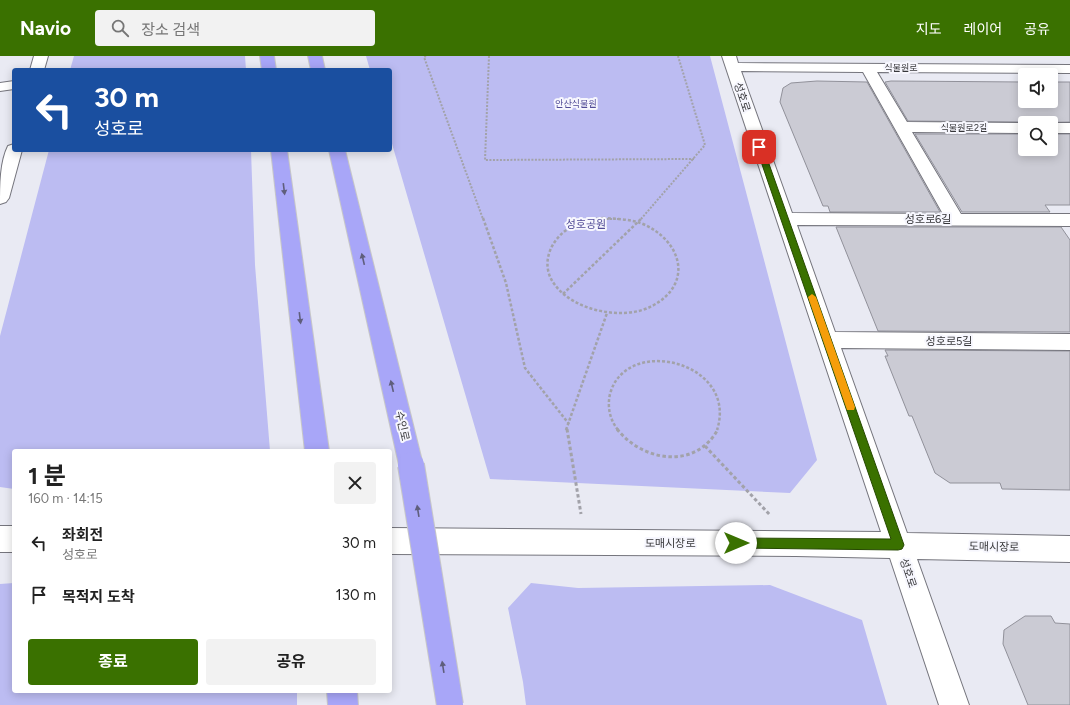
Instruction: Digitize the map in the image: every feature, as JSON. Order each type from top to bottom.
[{"type":"highway","points":[[267,56],[269,68]]},
{"type":"highway","points":[[315,56],[318,68]]},
{"type":"highway","points":[[279,152],[317,449]]},
{"type":"highway","name":"수인로","points":[[337,152],[411,464],[450,705]]},
{"type":"highway","points":[[342,693],[343,705]]},
{"type":"street","points":[[37,68],[41,56]]},
{"type":"street","name":"식물원로","points":[[730,61],[1070,69]]},
{"type":"street","name":"성호로","points":[[730,61],[954,705]]},
{"type":"street","points":[[868,64],[955,219]]},
{"type":"street","points":[[0,87],[12,85]]},
{"type":"street","name":"식물원로2길","points":[[902,127],[1018,128]]},
{"type":"street","points":[[1058,128],[1070,128]]},
{"type":"street","points":[[0,198],[13,152]]},
{"type":"street","name":"성호로6길","points":[[785,219],[1070,220]]},
{"type":"street","name":"성호로5길","points":[[827,340],[1070,342]]},
{"type":"street","points":[[0,539],[12,539]]},
{"type":"street","name":"도매시장로","points":[[392,541],[796,543],[1070,549]]},
{"type":"path","points":[[426,56],[424,56],[430,68],[506,283],[525,368],[568,424]]},
{"type":"path","points":[[489,56],[485,160],[694,159]]},
{"type":"path","points":[[563,294],[638,223],[705,145],[678,56]]},
{"type":"path","points":[[604,218],[623,219],[638,223],[658,233],[672,246],[680,262],[679,279],[670,294],[654,306],[632,313],[607,313],[583,307],[563,294],[551,280],[546,265],[548,250],[556,238],[569,227],[585,221],[604,218]]},
{"type":"path","points":[[586,542],[566,430],[607,313]]},
{"type":"path","points":[[656,360],[674,362],[690,369],[704,378],[716,393],[721,409],[720,426],[712,441],[705,446],[698,452],[679,457],[658,456],[638,449],[624,438],[613,424],[608,408],[609,393],[615,380],[633,366],[656,360]]},
{"type":"path","points":[[705,446],[796,543]]},
{"type":"green space","points":[[74,56],[245,56],[246,68],[71,68]]},
{"type":"green space","name":"성호공원","points":[[366,56],[710,56],[817,460],[790,493],[490,479],[392,144],[392,68],[369,68]]},
{"type":"green space","points":[[48,152],[251,152],[255,265],[270,449],[12,449],[12,489],[0,487],[0,336]]},
{"type":"green space","points":[[12,583],[12,693],[297,693],[297,705],[0,705],[0,584]]},
{"type":"green space","points":[[531,583],[578,588],[770,585],[862,620],[887,705],[526,705],[523,682],[508,608]]},
{"type":"building","points":[[817,81],[867,82],[940,212],[830,212],[828,206],[823,206],[780,102],[783,88],[791,83]]},
{"type":"building","points":[[885,82],[1018,82],[1018,108],[1058,108],[1058,82],[1070,82],[1070,122],[1058,122],[1058,116],[1018,116],[1018,122],[908,121]]},
{"type":"building","points":[[915,134],[1018,134],[1018,156],[1058,156],[1058,134],[1070,134],[1070,205],[1045,205],[1050,212],[962,212]]},
{"type":"building","points":[[836,227],[1061,227],[1070,240],[1070,332],[878,331]]},
{"type":"building","points":[[885,350],[1070,351],[1070,490],[1002,489],[1000,483],[950,483],[935,473],[912,416],[909,416],[885,356],[888,356]]},
{"type":"building","points":[[1025,616],[1051,616],[1055,623],[1070,624],[1070,705],[1028,705],[1003,644],[1004,630]]},
{"type":"slow traffic","points":[[812,297],[851,407]]},
{"type":"route","points":[[736,543],[898,545],[795,246],[759,147]]},
{"type":"park label","name":"안산식물원","points":[[576,103]]}]
